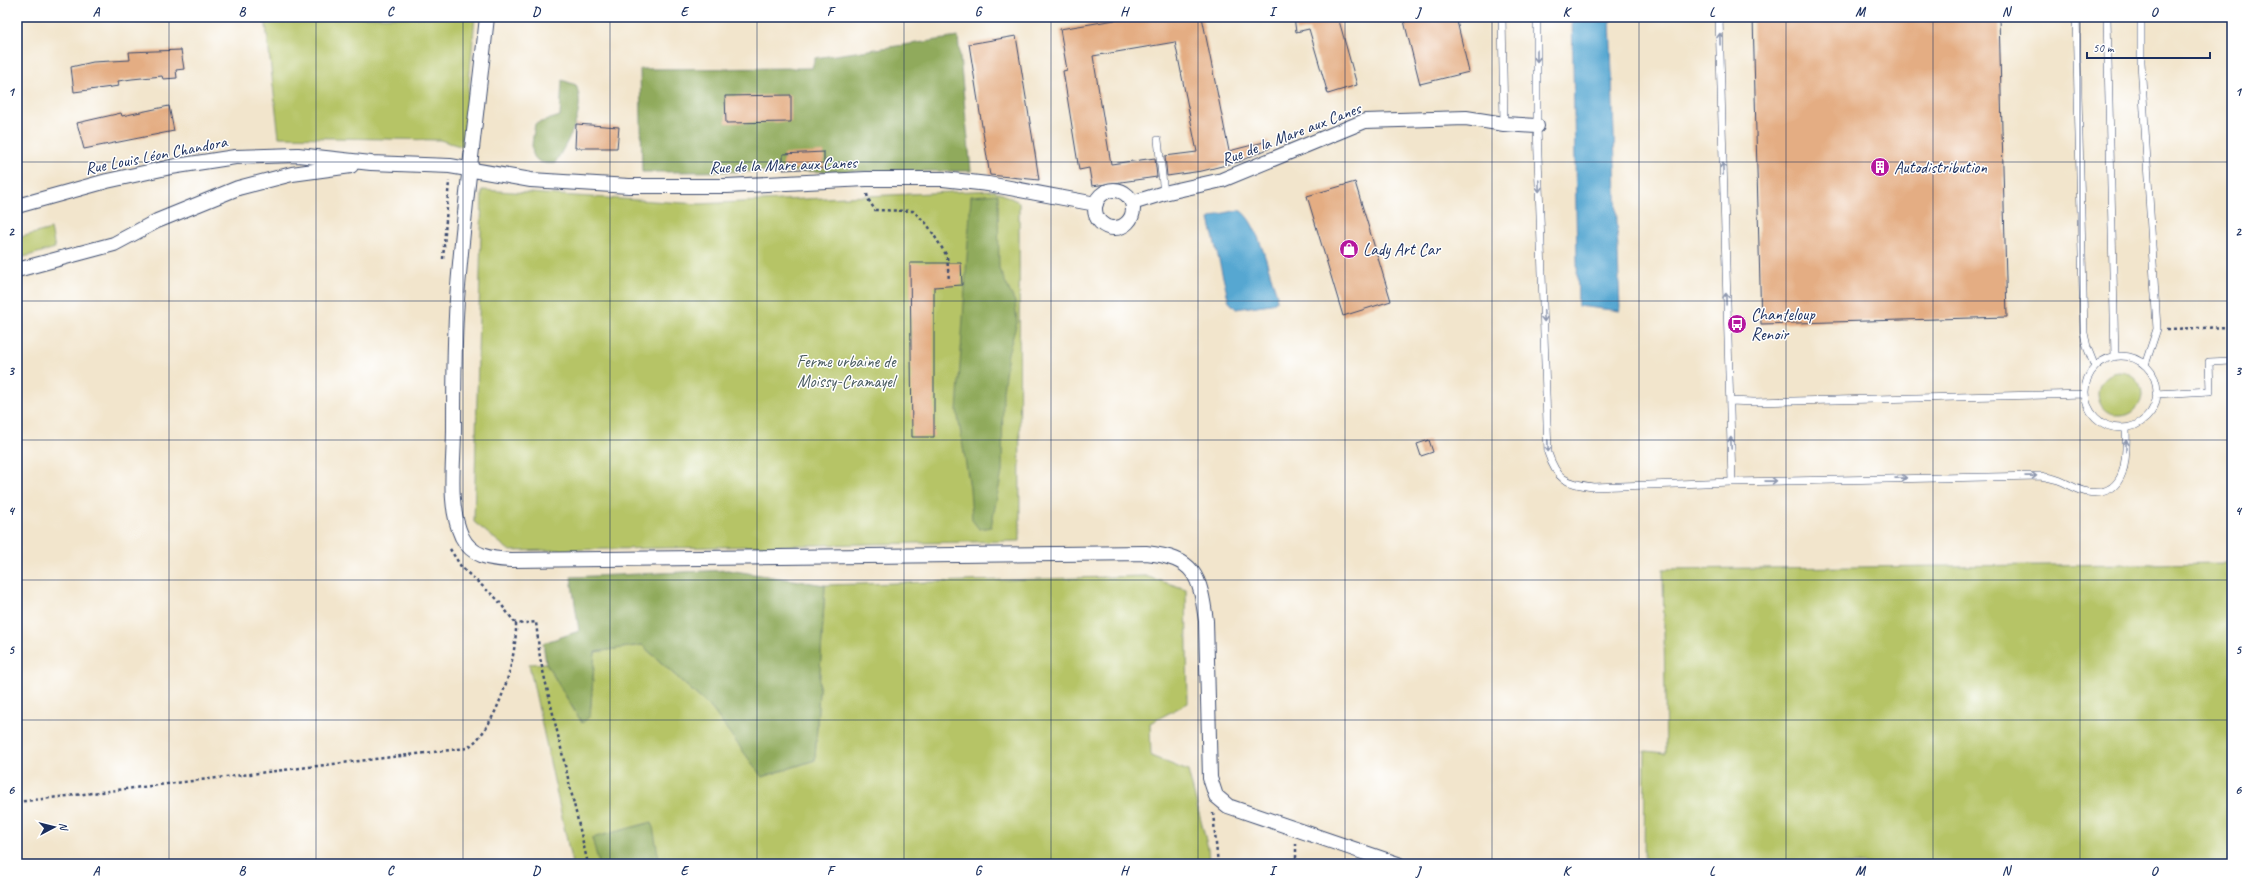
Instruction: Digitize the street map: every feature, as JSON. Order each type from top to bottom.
[{"type":"street","points":[[487,17],[457,300],[454,497],[456,518],[462,538],[474,552],[488,558],[511,560],[1146,553],[1168,556],[1184,564],[1196,576],[1202,596],[1206,621],[1210,778],[1216,796],[1228,806],[1398,864]]},
{"type":"street","name":"Rue de la Mare aux Canes","points":[[1132,203],[1164,193],[1222,180],[1365,121],[1466,118],[1504,124],[1538,126]]},
{"type":"street","name":"Rue Louis Léon Chandora","points":[[17,206],[107,181],[171,167],[236,157],[298,154],[371,164],[450,166],[470,170]]},
{"type":"street","points":[[17,270],[114,244],[157,221],[238,188],[292,174],[371,164]]},
{"type":"street","name":"Rue de la Mare aux Canes","points":[[470,170],[531,180],[629,186],[727,186],[866,179],[943,180],[988,184],[1096,204]]},
{"type":"street","points":[[1111,190],[1121,191],[1132,203],[1132,215],[1129,221],[1118,227],[1112,228],[1099,220],[1095,210],[1096,204],[1101,195],[1111,190]]},
{"type":"lane","points":[[1502,17],[1504,124]]},
{"type":"lane","points":[[1537,17],[1538,126],[1548,453],[1554,469],[1562,480],[1576,485],[1593,487],[1732,482],[2040,476],[2058,480],[2086,492],[2103,491],[2116,484],[2123,472],[2126,461],[2126,428]]},
{"type":"lane","points":[[1719,17],[1732,482]]},
{"type":"lane","points":[[2076,17],[2084,333],[2087,347],[2095,367]]},
{"type":"lane","points":[[2107,17],[2115,357]]},
{"type":"lane","points":[[2141,17],[2141,62],[2157,329],[2145,365]]},
{"type":"lane","points":[[1158,140],[1164,193]]},
{"type":"lane","points":[[2122,356],[2134,359],[2145,365],[2150,370],[2155,382],[2156,394],[2152,410],[2144,420],[2134,426],[2126,428],[2108,426],[2097,420],[2089,410],[2085,394],[2085,387],[2089,375],[2095,367],[2107,359],[2122,356]]},
{"type":"lane","points":[[2156,394],[2210,391],[2209,362],[2232,361]]},
{"type":"lane","points":[[1730,400],[1754,402],[2085,394]]},
{"type":"path","points":[[866,179],[868,199],[875,210],[912,211],[927,224],[947,256],[949,281]]},
{"type":"path","points":[[2157,329],[2232,327]]},
{"type":"path","points":[[17,802],[467,748],[476,742],[485,731],[501,696],[512,660],[516,635],[516,624],[536,622],[540,658],[588,864]]},
{"type":"path","points":[[1213,810],[1218,864]]},
{"type":"green space","points":[[265,17],[475,17],[463,147],[440,140],[279,137]]},
{"type":"green space","points":[[958,37],[971,171],[642,172],[640,69],[812,68],[815,58]]},
{"type":"green space","points":[[562,80],[576,85],[579,95],[578,115],[570,136],[555,163],[545,163],[535,158],[533,152],[532,146],[535,124],[560,116]]},
{"type":"green space","name":"Ferme urbaine de Moissy-Cramayel","points":[[482,190],[699,204],[994,190],[1019,202],[1020,541],[510,551],[474,522]]},
{"type":"green space","points":[[998,194],[999,269],[1015,302],[1017,323],[1008,353],[1003,391],[1002,472],[991,527],[979,529],[972,520],[970,488],[957,411],[971,196]]},
{"type":"green space","points":[[51,229],[55,248],[17,259],[17,238]]},
{"type":"green space","points":[[2120,372],[2132,376],[2138,382],[2142,394],[2138,406],[2132,412],[2120,416],[2108,412],[2102,406],[2098,394],[2102,382],[2108,376]]},
{"type":"green space","points":[[2232,563],[2232,864],[1644,864],[1645,751],[1666,753],[1663,569]]},
{"type":"green space","points":[[728,570],[825,585],[815,760],[762,777],[712,709],[642,645],[595,652],[590,716],[582,723],[546,663],[543,643],[579,631],[571,577]]},
{"type":"green space","points":[[1145,576],[1186,589],[1188,703],[1150,723],[1151,756],[1188,771],[1208,848],[1209,864],[572,864],[529,664],[546,663],[575,712],[590,716],[595,652],[642,645],[712,709],[763,777],[815,760],[825,585]]},
{"type":"green space","points":[[652,822],[660,864],[599,864],[592,838]]},
{"type":"water","points":[[1572,17],[1610,17],[1620,311],[1578,306]]},
{"type":"water","points":[[1239,210],[1246,215],[1252,224],[1262,248],[1277,295],[1276,301],[1271,304],[1236,309],[1229,302],[1209,219],[1220,214]]},
{"type":"building","points":[[1133,17],[1202,17],[1229,151],[1268,141],[1270,148],[1238,162],[1202,171],[1167,176],[1165,156],[1197,152],[1175,42],[1093,56],[1111,164],[1155,158],[1157,177],[1092,186],[1089,168],[1079,170],[1063,71],[1067,70],[1060,29]]},
{"type":"building","points":[[1294,17],[1338,17],[1357,85],[1328,94],[1309,29],[1296,32]]},
{"type":"building","points":[[1403,17],[1456,17],[1469,72],[1420,84]]},
{"type":"building","name":"Autodistribution","points":[[1753,17],[1999,17],[2007,317],[1761,324]]},
{"type":"building","points":[[1016,36],[1039,180],[990,175],[989,170],[969,44]]},
{"type":"building","points":[[181,50],[184,69],[176,70],[177,78],[163,79],[162,76],[132,79],[118,81],[119,86],[74,92],[71,67],[93,62],[130,60],[129,52]]},
{"type":"building","points":[[791,95],[791,122],[726,123],[725,96]]},
{"type":"building","points":[[169,106],[174,131],[84,149],[77,123],[121,113],[122,116]]},
{"type":"building","points":[[576,124],[619,127],[617,148],[575,148]]},
{"type":"building","points":[[824,152],[824,168],[783,170],[783,154]]},
{"type":"building","points":[[1355,182],[1391,301],[1343,316],[1307,196]]},
{"type":"building","points":[[910,263],[961,263],[962,285],[934,287],[934,437],[912,437]]},
{"type":"building","points":[[1429,440],[1433,452],[1421,456],[1417,444]]},
{"type":"place","name":"Autodistribution","points":[[1880,167]]},
{"type":"place","name":"Lady Art Car","points":[[1349,249]]},
{"type":"place","name":"Chanteloup Renoir","points":[[1737,324]]}]
